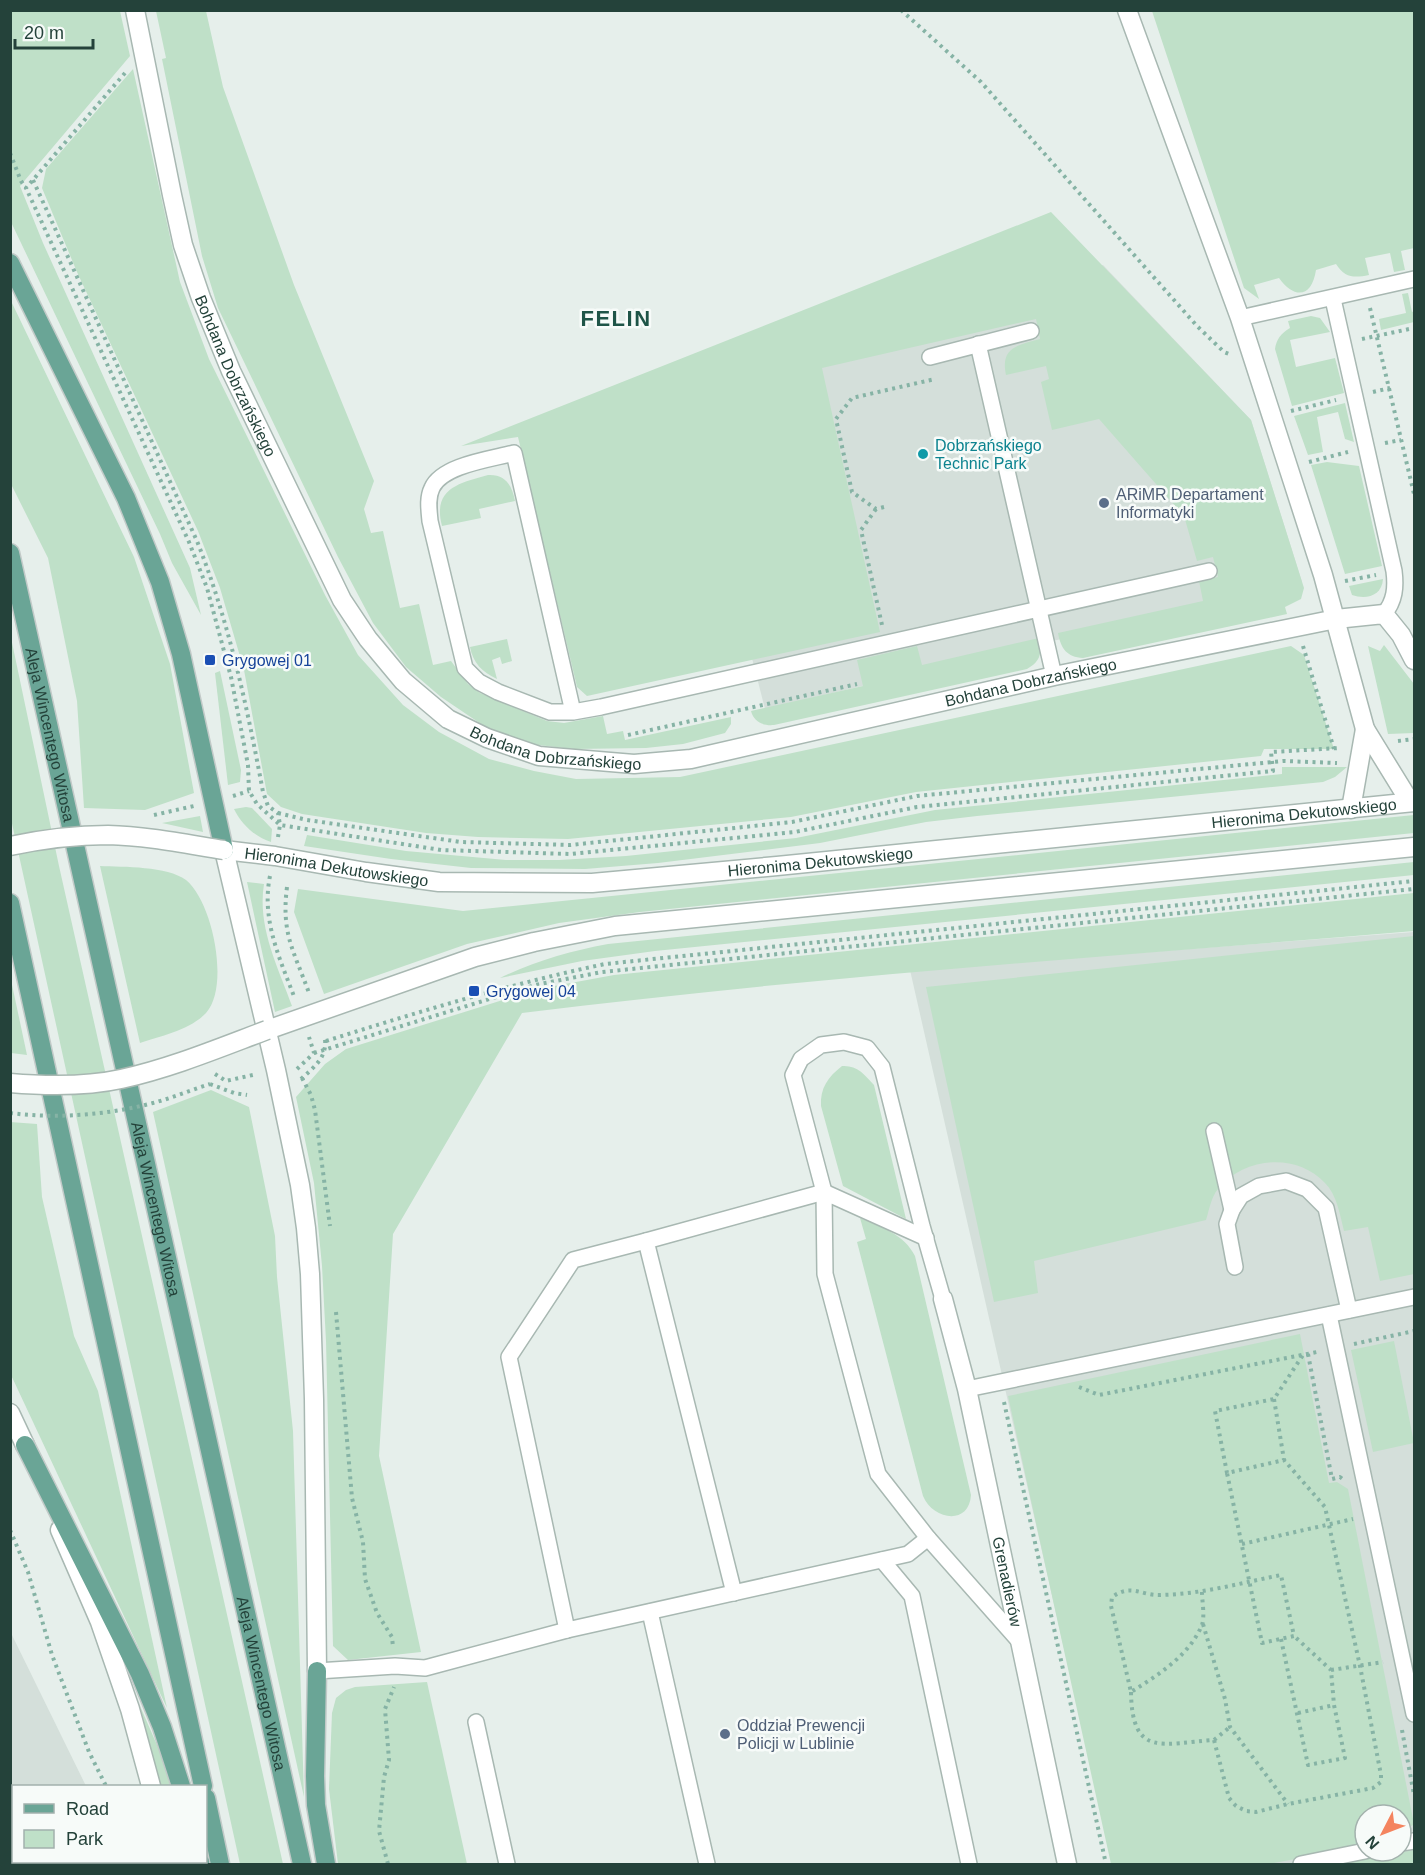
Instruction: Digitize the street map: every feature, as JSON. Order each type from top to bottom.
[{"type":"main road","points":[[10,263],[126,498],[160,582],[181,654],[224,850]]},
{"type":"main road","name":"Aleja Wincentego Witosa","points":[[10,553],[302,1864]]},
{"type":"main road","points":[[10,903],[203,1785]]},
{"type":"main road","points":[[25,1445],[140,1674],[162,1727],[181,1785]]},
{"type":"main road","points":[[317,1671],[316,1805],[326,1864]]},
{"type":"main road","points":[[207,1802],[220,1864]]},
{"type":"street","name":"Bohdana Dobrzańskiego","points":[[135,10],[183,245],[201,298],[231,371],[342,600],[368,639],[403,681],[448,719],[487,738],[539,756],[634,764],[691,759],[1054,676],[1336,619],[1383,614]]},
{"type":"street","points":[[1127,10],[1240,318],[1336,619],[1365,745],[1351,809]]},
{"type":"street","points":[[1383,614],[1401,634],[1414,660]]},
{"type":"street","points":[[1365,745],[1412,802]]},
{"type":"street","name":"Hieronima Dekutowskiego","points":[[10,846],[56,838],[138,837],[439,882],[592,883],[1412,802]]},
{"type":"street","points":[[10,1083],[83,1084],[122,1079],[175,1063],[474,957],[615,926],[1414,848]]},
{"type":"street","points":[[224,850],[267,1030],[300,1185],[309,1263],[314,1399],[317,1671]]},
{"type":"street","name":"Grenadierów","points":[[943,1299],[967,1389],[1067,1864]]},
{"type":"street","points":[[10,1413],[100,1622],[130,1709],[151,1785]]},
{"type":"lane","points":[[1240,318],[1333,299],[1414,279]]},
{"type":"lane","points":[[1333,299],[1394,571],[1393,597],[1390,607],[1383,614]]},
{"type":"lane","points":[[930,357],[1031,331]]},
{"type":"lane","points":[[978,344],[1054,676]]},
{"type":"lane","points":[[573,712],[514,453],[447,472],[435,482],[430,490],[429,512],[465,668],[479,682],[498,692],[550,712],[573,712],[1209,571]]},
{"type":"lane","points":[[943,1299],[882,1067],[867,1048],[844,1042],[821,1045],[801,1059],[793,1076],[824,1192],[825,1274],[878,1474],[928,1538],[1020,1642]]},
{"type":"lane","points":[[1214,1131],[1232,1210]]},
{"type":"lane","points":[[1235,1267],[1227,1224],[1232,1210],[1241,1196],[1259,1186],[1286,1181],[1307,1190],[1326,1209],[1348,1310]]},
{"type":"lane","points":[[567,1630],[509,1358],[573,1260],[824,1192],[926,1238]]},
{"type":"lane","points":[[646,1241],[734,1593]]},
{"type":"lane","points":[[967,1389],[1414,1297]]},
{"type":"lane","points":[[1329,1314],[1414,1714]]},
{"type":"lane","points":[[317,1671],[395,1666],[425,1668],[567,1630],[908,1554],[928,1538]]},
{"type":"lane","points":[[882,1560],[912,1596],[969,1864]]},
{"type":"lane","points":[[650,1612],[707,1864]]},
{"type":"lane","points":[[476,1722],[507,1864]]},
{"type":"lane","points":[[1301,1864],[1353,1853]]},
{"type":"path","points":[[901,10],[981,82],[1197,326],[1224,352],[1233,355]]},
{"type":"path","points":[[26,188],[125,72]]},
{"type":"path","points":[[10,153],[189,542],[207,588],[231,677],[248,765],[249,791],[258,804],[280,825],[441,850],[570,854],[795,832],[917,807],[1273,771],[1271,752],[1334,749],[1414,739]]},
{"type":"path","points":[[1366,290],[1414,494]]},
{"type":"path","points":[[1344,343],[1414,328]]},
{"type":"path","points":[[876,509],[852,492],[836,419],[852,398],[939,378]]},
{"type":"path","points":[[1290,411],[1390,388]]},
{"type":"path","points":[[884,507],[876,509],[861,530],[886,644]]},
{"type":"path","points":[[1299,627],[1304,655],[1334,749]]},
{"type":"path","points":[[628,735],[857,684]]},
{"type":"path","points":[[278,813],[307,820],[461,842],[570,845],[792,822],[917,796],[1273,762],[1347,763],[1365,745]]},
{"type":"path","points":[[230,797],[249,791]]},
{"type":"path","points":[[147,817],[197,805]]},
{"type":"path","points":[[326,1041],[533,979],[605,964],[1414,881]]},
{"type":"path","points":[[287,887],[284,910],[285,927],[292,952],[311,999]]},
{"type":"path","points":[[314,1053],[535,985],[602,972],[1414,889]]},
{"type":"path","points":[[298,1082],[321,1060],[326,1050],[323,1034]]},
{"type":"path","points":[[302,1078],[311,1095],[315,1110],[330,1231]]},
{"type":"path","points":[[10,1113],[72,1116],[115,1110],[153,1103],[210,1084],[247,1095]]},
{"type":"path","points":[[335,1300],[352,1498],[363,1542],[365,1579],[377,1613],[392,1637],[395,1666],[396,1680],[386,1709],[389,1760],[384,1777],[379,1831],[388,1864]]},
{"type":"path","points":[[1073,1385],[1099,1395],[1414,1331]]},
{"type":"path","points":[[1214,1740],[1229,1798],[1236,1806],[1246,1811],[1256,1812],[1373,1788],[1381,1782],[1360,1666],[1325,1507],[1284,1460],[1274,1399],[1304,1355]]},
{"type":"path","points":[[1003,1395],[1106,1864]]},
{"type":"path","points":[[1274,1399],[1215,1411],[1262,1643],[1294,1636]]},
{"type":"path","points":[[1227,1473],[1284,1460]]},
{"type":"path","points":[[1242,1544],[1359,1517]]},
{"type":"path","points":[[10,1530],[28,1572],[52,1655],[89,1752],[106,1785]]},
{"type":"path","points":[[1230,1727],[1214,1740],[1155,1743],[1144,1738],[1136,1730],[1131,1711],[1131,1692],[1110,1606],[1112,1597],[1127,1589],[1158,1595],[1202,1592],[1281,1575],[1294,1636],[1331,1670],[1334,1705],[1346,1758],[1308,1765],[1281,1639]]},
{"type":"path","points":[[1202,1592],[1203,1623],[1225,1699],[1230,1727],[1288,1804]]},
{"type":"path","points":[[1131,1692],[1173,1664],[1203,1623]]},
{"type":"path","points":[[1331,1670],[1377,1663]]},
{"type":"path","points":[[1298,1713],[1334,1705]]},
{"type":"shaded area","points":[[1103,265],[1251,420],[1302,582],[765,709],[681,381]]},
{"type":"shaded area","points":[[1414,932],[1414,1864],[1113,1864],[910,970]]},
{"type":"shaded area","points":[[10,1631],[86,1785],[12,1785],[12,1863],[102,1863],[11,1864]]},
{"type":"green space","points":[[11,10],[120,11],[130,56],[20,186],[43,243],[190,568],[201,615],[172,563],[11,222]]},
{"type":"green space","points":[[156,11],[206,11],[223,87],[294,285],[374,481],[364,509],[371,533],[383,531],[400,608],[419,604],[433,665],[451,661],[468,684],[480,693],[547,721],[564,723],[603,716],[607,734],[623,731],[625,740],[731,717],[731,724],[725,733],[683,744],[646,748],[574,749],[538,745],[508,737],[481,724],[441,697],[406,667],[373,623],[338,557],[218,308],[202,256],[162,59],[166,58]]},
{"type":"green space","points":[[1152,11],[1414,11],[1414,248],[1401,251],[1405,270],[1394,272],[1390,253],[1365,258],[1369,275],[1350,276],[1336,264],[1316,270],[1311,286],[1302,292],[1291,290],[1279,278],[1254,285],[1259,299],[1244,288]]},
{"type":"green space","points":[[133,69],[180,282],[209,359],[325,595],[358,655],[403,705],[439,732],[489,759],[576,779],[680,777],[1291,646],[1304,655],[1334,749],[1264,749],[1261,756],[916,792],[791,817],[568,839],[478,837],[426,833],[302,814],[281,807],[267,794],[244,670],[220,588],[198,531],[77,272],[42,188],[46,169]]},
{"type":"green space","points":[[1051,212],[1251,420],[1304,588],[1301,599],[1285,607],[1287,614],[1083,658],[1073,656],[1066,651],[1058,633],[1203,601],[1199,581],[1218,577],[1213,557],[1197,561],[1184,516],[1099,419],[1052,430],[1041,382],[1049,379],[1046,366],[1006,375],[1005,366],[1008,353],[1018,346],[1040,339],[1036,319],[822,368],[880,632],[587,696],[577,687],[518,437],[461,446]]},
{"type":"green space","points":[[1408,293],[1412,312],[1414,311],[1414,322],[1381,330],[1379,319],[1406,313],[1402,294]]},
{"type":"green space","points":[[11,301],[134,557],[170,664],[194,793],[145,810],[84,808],[77,701],[48,558],[12,486]]},
{"type":"green space","points":[[1311,316],[1320,318],[1330,332],[1290,340],[1296,367],[1335,358],[1344,393],[1292,406],[1275,349],[1282,334],[1290,328],[1288,321]]},
{"type":"green space","points":[[1345,403],[1354,442],[1345,439],[1338,412],[1317,417],[1323,452],[1308,455],[1294,416]]},
{"type":"green space","points":[[1327,462],[1359,466],[1382,566],[1345,574],[1311,465]]},
{"type":"green space","points":[[488,475],[504,479],[512,490],[515,501],[479,509],[481,518],[442,526],[440,513],[445,495],[459,485]]},
{"type":"green space","points":[[1383,579],[1376,593],[1368,597],[1352,595],[1349,586]]},
{"type":"green space","points":[[10,633],[59,866],[283,1864],[240,1864],[11,819]]},
{"type":"green space","points":[[1039,638],[1039,656],[1035,663],[1027,669],[774,725],[760,722],[754,718],[751,711],[863,686],[857,660],[917,646],[922,665]]},
{"type":"green space","points":[[507,639],[512,661],[502,664],[500,657],[492,660],[497,679],[479,666],[473,658],[470,647]]},
{"type":"green space","points":[[1384,645],[1414,684],[1414,733],[1388,734],[1368,646],[1380,651]]},
{"type":"green space","points":[[220,671],[241,770],[240,782],[228,785],[215,673]]},
{"type":"green space","points":[[1282,767],[1347,767],[1335,777],[1323,782],[926,822],[820,843],[658,863],[585,869],[471,868],[304,846],[307,835],[406,851],[506,860],[626,856],[796,838],[935,810],[1282,774]]},
{"type":"green space","points":[[252,808],[272,829],[271,842],[259,837],[249,829],[234,809]]},
{"type":"green space","points":[[1414,815],[1414,833],[640,912],[559,923],[467,944],[324,994],[294,912],[298,889],[463,911]]},
{"type":"green space","points":[[200,816],[203,832],[162,823]]},
{"type":"green space","points":[[1414,862],[1414,875],[655,951],[582,961],[500,978],[553,957],[608,944]]},
{"type":"green space","points":[[100,866],[145,868],[168,872],[186,880],[196,891],[211,925],[215,945],[217,984],[213,1001],[206,1013],[192,1024],[140,1043]]},
{"type":"green space","points":[[247,882],[264,884],[263,916],[266,931],[292,1006],[275,1012]]},
{"type":"green space","points":[[1414,893],[1414,931],[856,977],[522,1013],[393,1234],[379,1456],[421,1652],[348,1660],[333,1646],[326,1341],[322,1266],[314,1183],[296,1097],[325,1064],[346,1049],[538,989],[614,975]]},
{"type":"green space","points":[[1414,936],[1414,1274],[1380,1281],[1368,1227],[1344,1231],[1335,1199],[1325,1183],[1300,1166],[1270,1162],[1242,1170],[1229,1178],[1216,1192],[1206,1220],[1034,1261],[1038,1293],[994,1302],[926,987]]},
{"type":"green space","points":[[11,980],[27,1055],[11,1053]]},
{"type":"green space","points":[[842,1066],[856,1069],[874,1085],[906,1219],[843,1186],[821,1106],[826,1083]]},
{"type":"green space","points":[[211,1090],[249,1107],[275,1236],[293,1431],[304,1797],[153,1112]]},
{"type":"green space","points":[[10,1122],[37,1124],[42,1197],[74,1336],[98,1391],[167,1708],[11,1375]]},
{"type":"green space","points":[[860,1218],[898,1237],[905,1242],[915,1256],[971,1495],[969,1505],[964,1512],[958,1515],[950,1516],[934,1510],[923,1496],[857,1242],[866,1239]]},
{"type":"green space","points":[[1300,1334],[1329,1483],[1337,1482],[1348,1489],[1410,1803],[1353,1803],[1353,1848],[1269,1864],[1111,1864],[1008,1396]]},
{"type":"green space","points":[[1394,1341],[1414,1443],[1373,1452],[1351,1350]]},
{"type":"green space","points":[[427,1682],[467,1864],[338,1864],[329,1789],[332,1713],[336,1698],[346,1690],[355,1687]]},
{"type":"green space","points":[[140,1706],[164,1761],[170,1785],[159,1785]]},
{"type":"green space","points":[[1413,1850],[1414,1864],[1341,1864],[1353,1862],[1413,1863]]},
{"type":"place","name":"Dobrzańskiego Technic Park","points":[[923,454]]},
{"type":"place","name":"ARiMR Departament Informatyki","points":[[1104,503]]},
{"type":"place","name":"Grygowej 01","points":[[210,660]]},
{"type":"place","name":"Grygowej 04","points":[[474,991]]},
{"type":"place","name":"Oddział Prewencji Policji w Lublinie","points":[[725,1734]]},
{"type":"district","name":"FELIN","points":[[616,318]]}]
